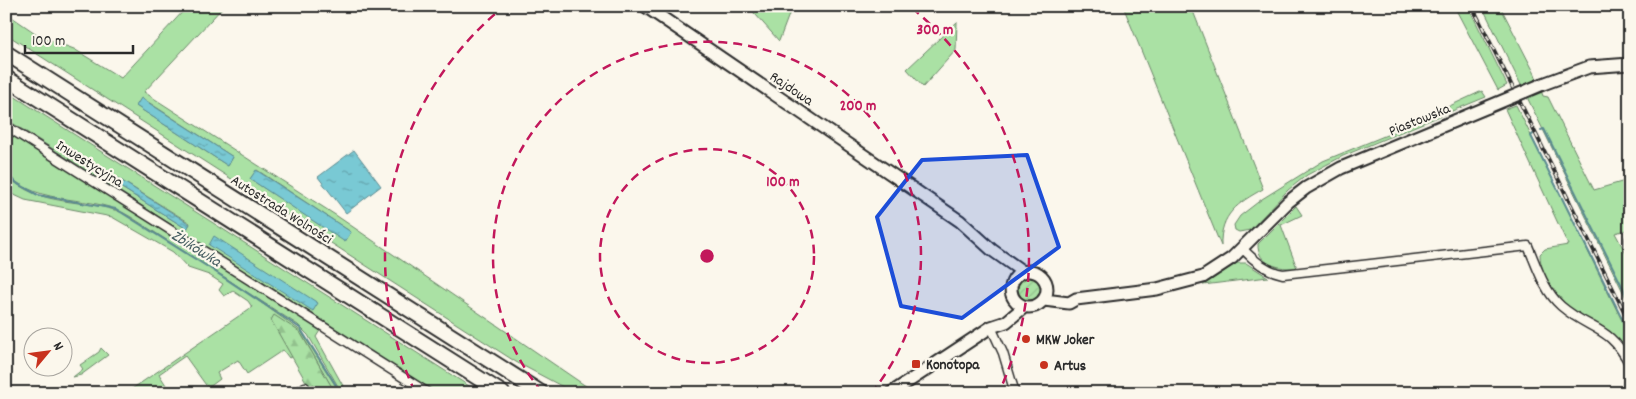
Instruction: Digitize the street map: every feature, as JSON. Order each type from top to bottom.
[{"type":"highway","name":"Autostrada Wolności","points":[[6,53],[541,393]]},
{"type":"highway","points":[[6,78],[502,393]]},
{"type":"street","name":"Rajdowa","points":[[645,6],[960,221],[992,250],[1023,272]]},
{"type":"street","name":"Piastowska","points":[[1047,288],[1056,294],[1076,299],[1157,289],[1204,277],[1220,267],[1243,248],[1288,202],[1306,188],[1341,168],[1543,84],[1595,66],[1630,64]]},
{"type":"street","name":"Inwestycyjna","points":[[6,126],[428,393]]},
{"type":"street","points":[[1630,238],[1630,250]]},
{"type":"street","points":[[1243,248],[1257,263],[1270,271],[1283,274],[1528,246],[1553,297],[1570,313],[1609,336],[1622,351],[1630,365]]},
{"type":"street","name":"Rajdowa","points":[[992,250],[1013,280]]},
{"type":"street","points":[[891,393],[995,325],[1006,322],[1024,307],[1035,306],[1044,300],[1047,288],[1045,280],[1039,274],[1031,271],[1023,272],[1013,280],[1010,288],[1014,299],[1024,307]]},
{"type":"street","points":[[995,325],[1014,299]]},
{"type":"street","name":"Piastowska","points":[[1044,300],[1069,303],[1076,299]]},
{"type":"street","points":[[995,325],[1015,393]]},
{"type":"street","points":[[297,393],[305,387]]},
{"type":"highlighted area","points":[[1027,155],[1059,247],[962,318],[901,306],[877,217],[922,160]]},
{"type":"green space","points":[[188,6],[224,6],[144,92],[337,216],[596,393],[568,393],[565,388],[516,362],[6,34],[6,25],[10,25],[6,23],[6,13],[41,37],[74,49],[121,78]],"holes":[[[142,98],[233,157],[228,166],[136,106]],[[257,170],[351,232],[345,241],[250,179]]]},
{"type":"green space","points":[[748,6],[795,6],[790,12],[779,41]]},
{"type":"green space","points":[[1123,6],[1191,6],[1263,189],[1246,199],[1232,211],[1227,218],[1221,235],[1221,246]]},
{"type":"green space","points":[[1454,6],[1468,6],[1507,85],[1498,90]]},
{"type":"green space","points":[[1482,6],[1500,6],[1535,74],[1543,96],[1548,97],[1594,190],[1625,181],[1630,192],[1630,229],[1615,233],[1630,261],[1630,306]]},
{"type":"green space","points":[[957,22],[956,50],[923,87],[907,69]]},
{"type":"green space","points":[[6,91],[480,393],[435,393],[6,119]],"holes":[[[101,168],[190,223],[187,229],[98,173]]]},
{"type":"green space","points":[[1482,91],[1486,97],[1343,156],[1307,175],[1288,190],[1250,230],[1239,232],[1235,230],[1234,225],[1240,216],[1262,199],[1323,161],[1389,134]]},
{"type":"green space","points":[[1516,105],[1630,337],[1630,358],[1615,335],[1575,312],[1562,301],[1543,271],[1540,254],[1545,249],[1568,245],[1505,109]]},
{"type":"green space","points":[[6,131],[321,329],[316,337],[347,393],[342,393],[308,335],[298,325],[131,217],[116,209],[35,192],[20,184],[6,173]]},
{"type":"green space","points":[[6,175],[19,186],[48,198],[108,208],[123,213],[226,278],[301,331],[340,393],[335,393],[302,335],[271,320],[293,356],[289,358],[283,350],[247,374],[238,360],[217,373],[220,379],[208,388],[185,356],[159,374],[171,393],[126,393],[252,307],[248,301],[233,291],[224,296],[219,290],[223,284],[209,275],[188,268],[173,252],[112,217],[25,200],[10,193],[6,188]]},
{"type":"green space","points":[[1296,206],[1302,215],[1281,225],[1297,268],[1284,268],[1271,264],[1261,257],[1258,244]]},
{"type":"green space","points":[[1237,263],[1246,263],[1268,277],[1203,285]]},
{"type":"green space","points":[[1029,276],[1037,280],[1041,288],[1037,296],[1029,300],[1021,296],[1017,288],[1021,280]]},
{"type":"green space","points":[[274,315],[300,332],[333,389],[325,391],[317,389],[314,384],[309,387],[271,320]]},
{"type":"green space","points":[[101,348],[108,355],[81,375],[73,377],[83,369],[80,365],[99,352]]},
{"type":"water","points":[[141,98],[233,157],[228,166],[136,106]]},
{"type":"water","points":[[354,150],[381,186],[346,213],[318,177]]},
{"type":"water","points":[[101,168],[190,224],[187,229],[98,173]]},
{"type":"water","points":[[256,170],[351,232],[345,242],[250,179]]},
{"type":"water","points":[[214,236],[318,303],[313,311],[209,245]]},
{"type":"waterway","points":[[1541,130],[1544,129],[1630,302]]},
{"type":"waterway","points":[[1533,134],[1531,136],[1630,334]]},
{"type":"waterway","name":"Żbikówka","points":[[6,174],[18,184],[38,195],[116,209],[208,267],[300,328],[341,393]]},
{"type":"railway","points":[[1472,6],[1630,323]]},
{"type":"place","name":"MKW Joker","points":[[1026,339]]},
{"type":"place","name":"Konotopa","points":[[916,364]]},
{"type":"place","name":"Artus","points":[[1044,365]]}]
